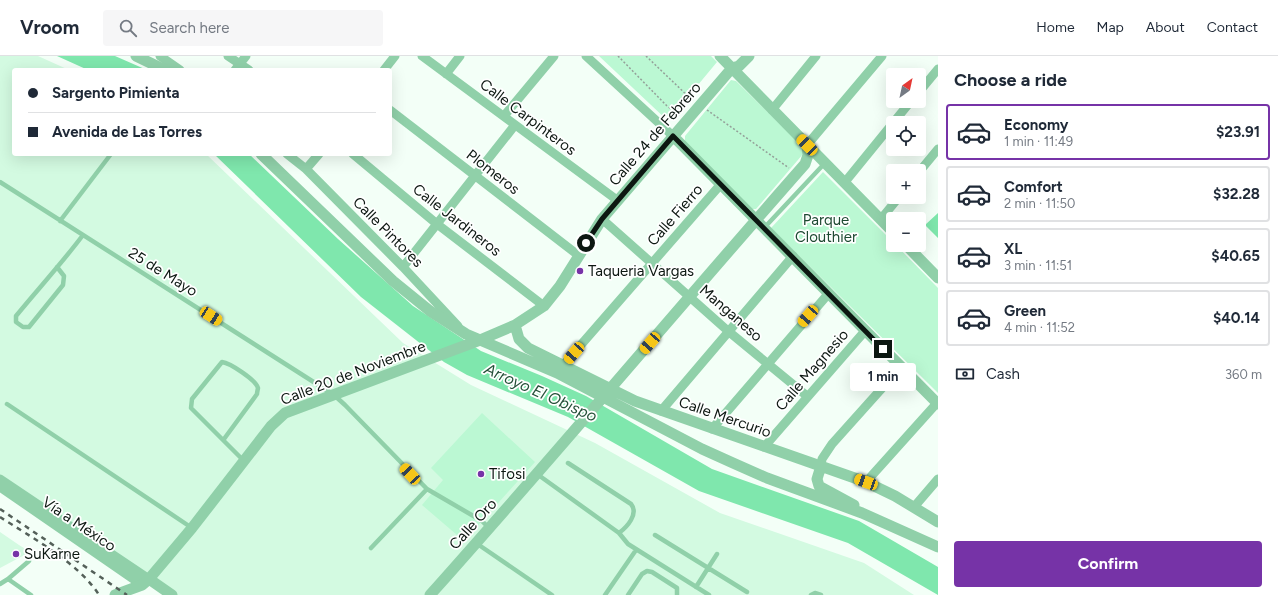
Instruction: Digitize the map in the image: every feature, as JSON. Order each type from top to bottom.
[{"type":"street","points":[[136,56],[161,68]]},
{"type":"street","points":[[160,56],[177,68]]},
{"type":"street","points":[[228,56],[237,67],[246,56]]},
{"type":"street","points":[[386,68],[395,56]]},
{"type":"street","name":"Calle Carpinteros","points":[[422,56],[617,200]]},
{"type":"street","points":[[446,74],[460,56]]},
{"type":"street","points":[[504,116],[554,56]]},
{"type":"street","points":[[586,56],[673,136],[793,256],[937,404],[866,482]]},
{"type":"street","points":[[720,56],[886,225]]},
{"type":"street","points":[[732,68],[735,56]]},
{"type":"street","points":[[732,68],[739,66],[750,56]]},
{"type":"street","points":[[772,110],[816,56]]},
{"type":"street","points":[[805,164],[808,155],[807,145],[882,56]]},
{"type":"street","name":"Calle 24 de Febrero","points":[[602,219],[732,68]]},
{"type":"street","points":[[926,84],[938,69]]},
{"type":"street","points":[[899,116],[905,108]]},
{"type":"street","name":"Plomeros","points":[[392,112],[578,255]]},
{"type":"street","points":[[403,267],[474,175],[515,125]]},
{"type":"street","points":[[845,182],[886,132]]},
{"type":"street","points":[[926,164],[938,149]]},
{"type":"street","points":[[262,156],[393,281],[430,311],[466,334],[560,369]]},
{"type":"street","name":"Calle Pintores","points":[[290,156],[306,169],[403,267],[466,334]]},
{"type":"street","points":[[306,169],[317,156]]},
{"type":"street","name":"Calle Jardineros","points":[[355,156],[437,224],[544,306]]},
{"type":"street","points":[[805,164],[816,160],[827,165]]},
{"type":"street","name":"Calle Oro","points":[[430,595],[537,474],[603,395],[805,164]]},
{"type":"street","name":"Calle Fierro","points":[[560,369],[721,184]]},
{"type":"street","points":[[881,220],[894,204]]},
{"type":"street","name":"Calle 20 de Noviembre","points":[[115,595],[146,582],[192,528],[278,418],[285,413],[465,346],[514,325],[544,306],[560,286],[578,255],[602,219]]},
{"type":"street","name":"Manganeso","points":[[602,219],[728,331],[807,396]]},
{"type":"street","points":[[913,252],[938,278]]},
{"type":"street","points":[[661,411],[793,256]]},
{"type":"street","points":[[712,428],[829,293]]},
{"type":"street","name":"Calle Mercurio","points":[[514,325],[519,339],[528,348],[603,395],[633,406],[661,411],[866,482],[914,507],[938,522]]},
{"type":"street","name":"Calle Magnesio","points":[[764,447],[865,331]]},
{"type":"street","points":[[862,513],[846,500],[819,486],[817,479],[822,459],[832,444],[901,367]]},
{"type":"street","points":[[633,406],[702,449],[767,478],[862,513],[938,547]]},
{"type":"street","points":[[0,479],[146,582],[172,595]]},
{"type":"street","points":[[914,507],[938,479]]},
{"type":"street","name":"Vía a México","points":[[0,487],[146,582]]},
{"type":"lane","points":[[60,221],[109,156]]},
{"type":"lane","points":[[764,228],[827,165]]},
{"type":"lane","name":"25 de Mayo","points":[[0,182],[334,394],[427,489],[482,521],[489,528]]},
{"type":"lane","points":[[57,267],[64,276],[63,285],[29,327],[23,327],[16,322],[16,316],[83,235]]},
{"type":"lane","points":[[224,439],[257,394],[258,388],[255,383],[229,363],[222,362],[192,399],[191,408],[224,439],[244,461]]},
{"type":"lane","points":[[7,404],[192,528]]},
{"type":"lane","points":[[568,463],[631,504],[634,510],[633,515],[629,524],[619,533]]},
{"type":"lane","points":[[537,474],[619,533],[628,544],[636,550],[708,595]]},
{"type":"lane","points":[[371,548],[427,489]]},
{"type":"lane","points":[[655,536],[747,592]]},
{"type":"lane","points":[[476,543],[552,595]]},
{"type":"lane","points":[[605,595],[636,550]]},
{"type":"lane","points":[[696,588],[717,554]]},
{"type":"lane","points":[[0,584],[29,561]]},
{"type":"lane","points":[[628,595],[642,574],[648,571],[676,588],[678,595]]},
{"type":"lane","points":[[8,579],[31,595]]},
{"type":"lane","points":[[811,595],[815,593],[821,595]]},
{"type":"path","points":[[618,56],[667,106],[687,120]]},
{"type":"path","points":[[646,56],[689,98],[797,174]]},
{"type":"shaded area","points":[[0,56],[38,56],[65,68],[12,68],[12,156],[208,156],[403,343],[471,385],[595,443],[720,513],[864,563],[914,595],[176,595],[0,475]]},
{"type":"shaded area","points":[[0,532],[19,545],[30,552],[0,568]]},
{"type":"green space","points":[[599,56],[711,56],[717,62],[668,121]]},
{"type":"green space","name":"Parque Clouthier","points":[[731,80],[736,81],[803,147],[803,154],[756,209],[751,209],[685,142],[685,136]]},
{"type":"green space","name":"Parque Clouthier","points":[[823,172],[886,235],[886,252],[903,252],[938,288],[938,393],[771,228]]},
{"type":"green space","name":"Tifosi","points":[[482,413],[535,462],[464,541],[422,505],[443,480],[431,468]]},
{"type":"water","points":[[57,56],[115,56],[142,68],[84,68]]},
{"type":"water","name":"Arroyo El Obispo","points":[[216,156],[251,156],[338,239],[413,306],[481,351],[586,396],[712,469],[859,521],[938,567],[938,595],[848,543],[699,491],[568,417],[467,375],[444,362],[361,297]]},
{"type":"water","points":[[938,213],[938,238],[926,226],[926,224]]},
{"type":"railway","points":[[0,509],[127,595]]},
{"type":"railway","points":[[0,517],[40,542],[68,562],[91,584],[99,595]]},
{"type":"place","name":"Taqueria Vargas","points":[[580,271]]},
{"type":"place","name":"Tifosi","points":[[481,474]]},
{"type":"place","name":"SuKarne","points":[[16,554]]},
{"type":"route","points":[[586,243],[602,219],[673,136],[793,256],[883,349]]}]
